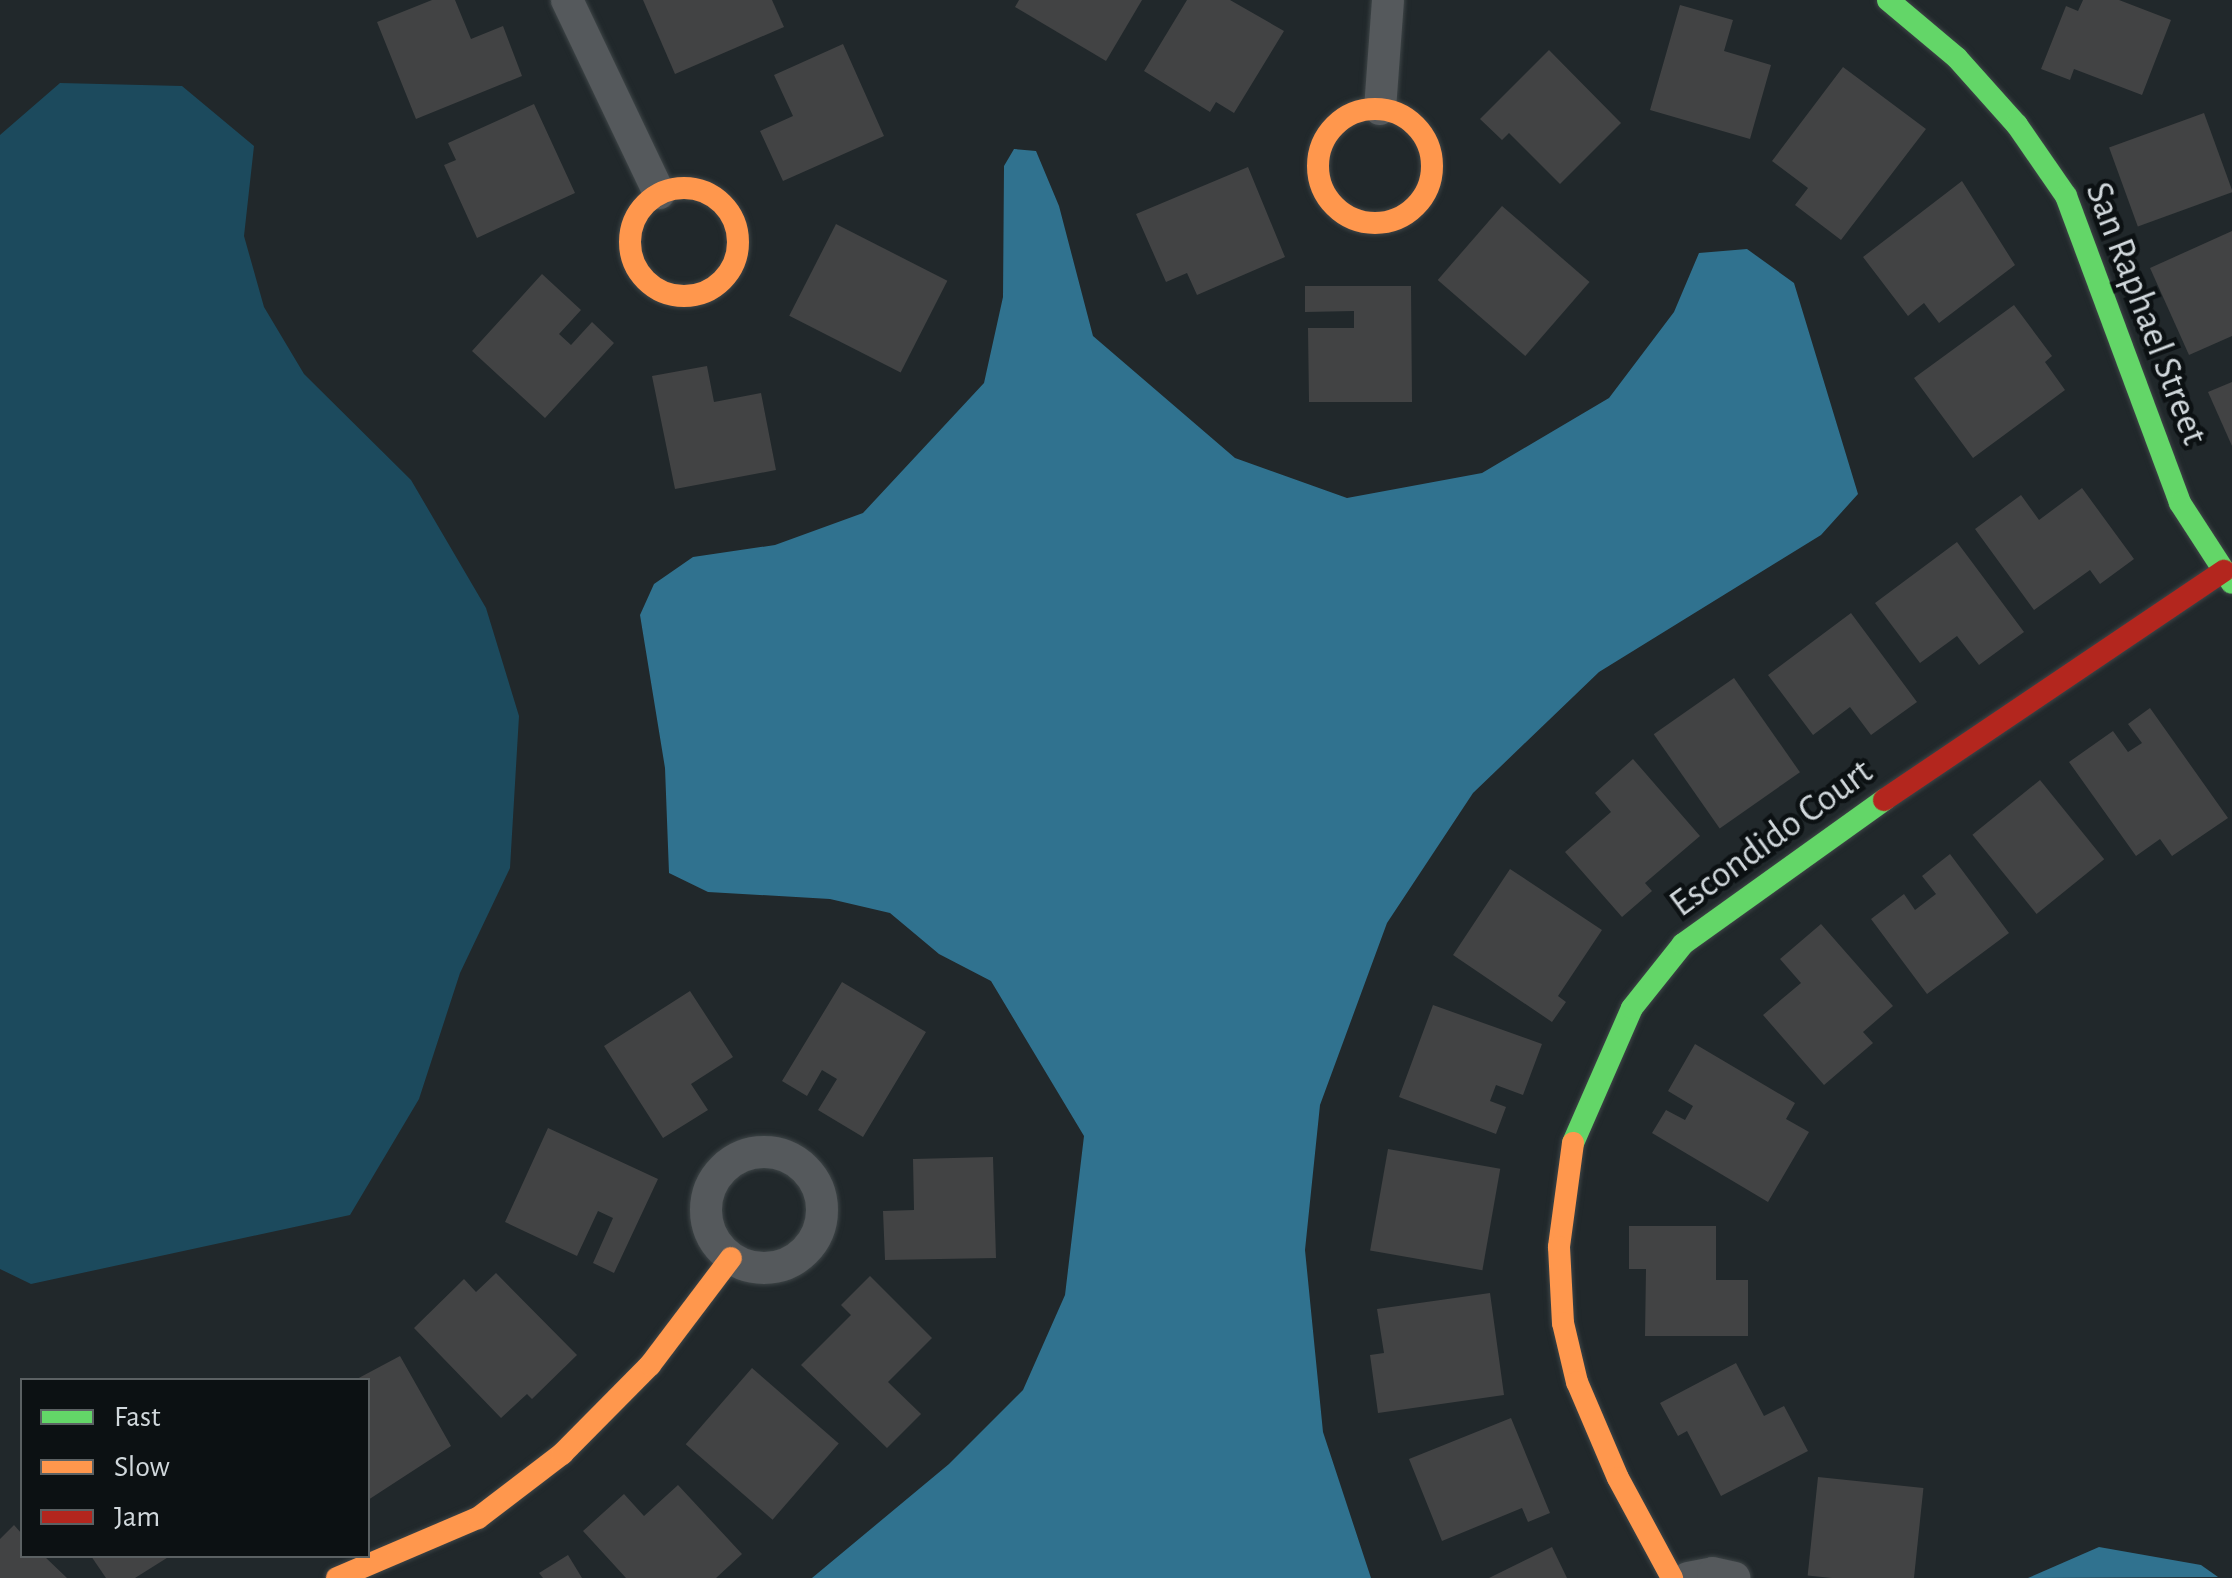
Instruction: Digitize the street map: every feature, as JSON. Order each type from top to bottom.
[{"type":"street","points":[[567,0],[659,194]]},
{"type":"street","points":[[1380,109],[1388,0]]},
{"type":"street","name":"San Raphael Street","points":[[1888,0],[1924,12],[2017,124],[2066,196],[2180,503],[2228,577]]},
{"type":"street","points":[[1380,109],[1416,125],[1432,154],[1433,174],[1412,211],[1375,224],[1339,212],[1326,197],[1318,158],[1342,119],[1380,109]]},
{"type":"street","points":[[676,188],[703,191],[735,222],[733,266],[706,292],[665,292],[635,265],[632,224],[659,194],[676,188]]},
{"type":"street","name":"Escondido Court","points":[[1672,1578],[1618,1478],[1577,1382],[1563,1323],[1558,1247],[1565,1169],[1584,1106],[1632,1008],[1683,944],[1750,890],[2228,577]]},
{"type":"street","points":[[337,1578],[478,1518],[562,1454],[650,1365],[731,1258]]},
{"type":"street","points":[[1688,1578],[1734,1578]]},
{"type":"shaded area","points":[[60,83],[182,86],[254,146],[244,236],[264,307],[304,374],[411,480],[486,608],[519,716],[510,868],[460,973],[419,1099],[350,1215],[31,1284],[0,1269],[0,135]]},
{"type":"shaded area","points":[[1014,149],[1036,151],[1059,206],[1093,336],[1235,458],[1347,498],[1482,473],[1609,398],[1674,312],[1699,253],[1747,249],[1794,283],[1858,494],[1821,535],[1599,672],[1473,793],[1387,923],[1320,1105],[1305,1250],[1323,1432],[1371,1578],[812,1578],[949,1464],[1023,1390],[1065,1295],[1084,1136],[991,981],[939,954],[890,913],[830,899],[708,892],[669,873],[665,768],[640,615],[654,584],[693,557],[775,545],[863,513],[984,383],[1003,297],[1004,166]]},
{"type":"shaded area","points":[[2099,1547],[2201,1565],[2218,1577],[2028,1578]]},
{"type":"building","points":[[432,0],[455,0],[471,39],[503,26],[522,76],[416,119],[377,22]]},
{"type":"building","points":[[643,0],[772,0],[784,27],[675,74]]},
{"type":"building","points":[[1019,0],[1142,0],[1106,61],[1015,7]]},
{"type":"building","points":[[1187,0],[1230,0],[1284,31],[1234,113],[1216,102],[1210,112],[1144,71]]},
{"type":"building","points":[[2083,0],[2119,0],[2171,20],[2142,95],[2074,69],[2070,80],[2041,69],[2066,6],[2078,11]]},
{"type":"building","points":[[1680,5],[1733,20],[1724,51],[1771,65],[1750,139],[1650,110]]},
{"type":"building","points":[[843,44],[884,136],[783,181],[760,131],[793,116],[774,75]]},
{"type":"building","points":[[1549,50],[1621,123],[1560,184],[1509,133],[1502,140],[1480,119]]},
{"type":"building","points":[[1843,67],[1926,129],[1841,240],[1795,205],[1808,188],[1772,161]]},
{"type":"building","points":[[534,104],[575,193],[477,238],[444,165],[456,160],[448,143]]},
{"type":"building","points":[[2204,113],[2232,192],[2138,226],[2109,148]]},
{"type":"building","points":[[1248,167],[1285,257],[1197,295],[1187,273],[1166,282],[1136,214]]},
{"type":"building","points":[[1962,181],[2015,265],[1939,323],[1924,303],[1908,316],[1863,257]]},
{"type":"building","points":[[1502,206],[1590,282],[1525,356],[1438,280]]},
{"type":"building","points":[[836,224],[947,281],[901,373],[789,316]]},
{"type":"building","points":[[2232,231],[2232,336],[2189,355],[2150,268]]},
{"type":"building","points":[[542,274],[581,310],[559,334],[571,345],[592,322],[614,343],[545,418],[472,351]]},
{"type":"building","points":[[1305,286],[1411,286],[1412,402],[1309,402],[1308,328],[1354,328],[1354,311],[1305,312]]},
{"type":"building","points":[[2014,305],[2052,356],[2045,362],[2065,390],[1973,458],[1914,378]]},
{"type":"building","points":[[707,366],[714,402],[761,393],[776,470],[675,489],[652,376]]},
{"type":"building","points":[[2232,382],[2232,446],[2208,392]]},
{"type":"building","points":[[2082,488],[2134,559],[2100,584],[2090,570],[2034,610],[1975,529],[2021,495],[2039,520]]},
{"type":"building","points":[[1957,542],[2024,632],[1979,665],[1957,636],[1920,663],[1875,603]]},
{"type":"building","points":[[1851,613],[1917,702],[1871,735],[1850,707],[1813,735],[1768,675]]},
{"type":"building","points":[[1734,678],[1800,772],[1720,828],[1654,734]]},
{"type":"building","points":[[2150,708],[2228,818],[2172,856],[2160,839],[2136,856],[2069,762],[2113,731],[2128,752],[2142,743],[2128,724]]},
{"type":"building","points":[[1633,759],[1700,836],[1645,883],[1652,891],[1622,917],[1565,852],[1611,812],[1595,793]]},
{"type":"building","points":[[2040,780],[2104,859],[2037,914],[1972,835]]},
{"type":"building","points":[[1950,854],[2009,933],[1927,994],[1871,919],[1904,894],[1915,910],[1936,894],[1922,876]]},
{"type":"building","points":[[1510,869],[1602,930],[1558,996],[1566,1002],[1552,1022],[1453,955]]},
{"type":"building","points":[[1821,924],[1893,1006],[1863,1032],[1873,1043],[1824,1085],[1763,1015],[1801,983],[1780,959]]},
{"type":"building","points":[[842,982],[926,1032],[863,1137],[818,1110],[837,1079],[822,1070],[807,1096],[782,1081]]},
{"type":"building","points":[[690,991],[733,1057],[691,1084],[708,1110],[663,1138],[604,1046]]},
{"type":"building","points":[[1433,1005],[1542,1044],[1523,1095],[1496,1085],[1490,1101],[1506,1107],[1496,1134],[1399,1097]]},
{"type":"building","points":[[1695,1044],[1795,1103],[1786,1119],[1809,1132],[1768,1202],[1652,1133],[1666,1110],[1685,1120],[1693,1106],[1668,1091]]},
{"type":"building","points":[[548,1128],[658,1179],[614,1273],[593,1263],[613,1218],[598,1211],[577,1256],[505,1222]]},
{"type":"building","points":[[1388,1149],[1500,1169],[1482,1270],[1370,1250]]},
{"type":"building","points":[[993,1157],[996,1258],[885,1260],[883,1211],[914,1210],[913,1159]]},
{"type":"building","points":[[1629,1226],[1716,1226],[1716,1280],[1748,1280],[1748,1336],[1645,1336],[1646,1269],[1629,1269]]},
{"type":"building","points":[[496,1273],[577,1355],[532,1399],[527,1394],[501,1418],[414,1328],[464,1279],[476,1292]]},
{"type":"building","points":[[870,1276],[932,1338],[888,1382],[921,1414],[887,1448],[801,1365],[851,1315],[841,1305]]},
{"type":"building","points":[[1490,1293],[1504,1395],[1378,1413],[1370,1355],[1384,1353],[1377,1309]]},
{"type":"building","points":[[400,1356],[451,1446],[370,1499],[370,1378],[359,1378]]},
{"type":"building","points":[[1736,1363],[1764,1416],[1784,1406],[1808,1451],[1721,1496],[1687,1431],[1678,1436],[1660,1403]]},
{"type":"building","points":[[752,1368],[839,1443],[773,1520],[686,1444]]},
{"type":"building","points":[[1511,1418],[1550,1513],[1528,1522],[1522,1508],[1442,1541],[1409,1459]]},
{"type":"building","points":[[1818,1477],[1923,1488],[1914,1578],[1808,1575]]},
{"type":"building","points":[[678,1485],[742,1554],[716,1578],[626,1578],[583,1531],[624,1494],[644,1516]]},
{"type":"building","points":[[14,1525],[20,1532],[20,1558],[46,1558],[67,1578],[0,1578],[0,1539]]},
{"type":"building","points":[[1552,1547],[1567,1578],[1489,1578]]},
{"type":"building","points":[[568,1555],[582,1578],[543,1578],[539,1573]]},
{"type":"building","points":[[92,1558],[167,1558],[135,1578],[106,1578]]},
{"type":"traffic: fast","points":[[1888,0],[1957,58],[2017,125],[2066,196],[2180,503],[2232,583]]},
{"type":"traffic: fast","points":[[1573,1143],[1632,1008],[1683,944],[1884,800]]},
{"type":"traffic: slow","points":[[1375,109],[1397,113],[1416,125],[1428,144],[1432,166],[1428,188],[1416,207],[1397,219],[1375,223],[1353,219],[1334,207],[1322,188],[1318,166],[1322,144],[1334,125],[1353,113],[1375,109]]},
{"type":"traffic: slow","points":[[684,188],[705,192],[722,204],[734,221],[738,242],[734,263],[722,280],[705,292],[684,296],[663,292],[646,280],[634,263],[630,242],[634,221],[646,204],[663,192],[684,188]]},
{"type":"traffic: slow","points":[[1573,1143],[1559,1247],[1563,1323],[1577,1382],[1618,1478],[1672,1578]]},
{"type":"traffic: slow","points":[[337,1578],[478,1518],[562,1454],[650,1365],[731,1258]]},
{"type":"traffic: jam","points":[[1884,800],[2224,571]]}]
